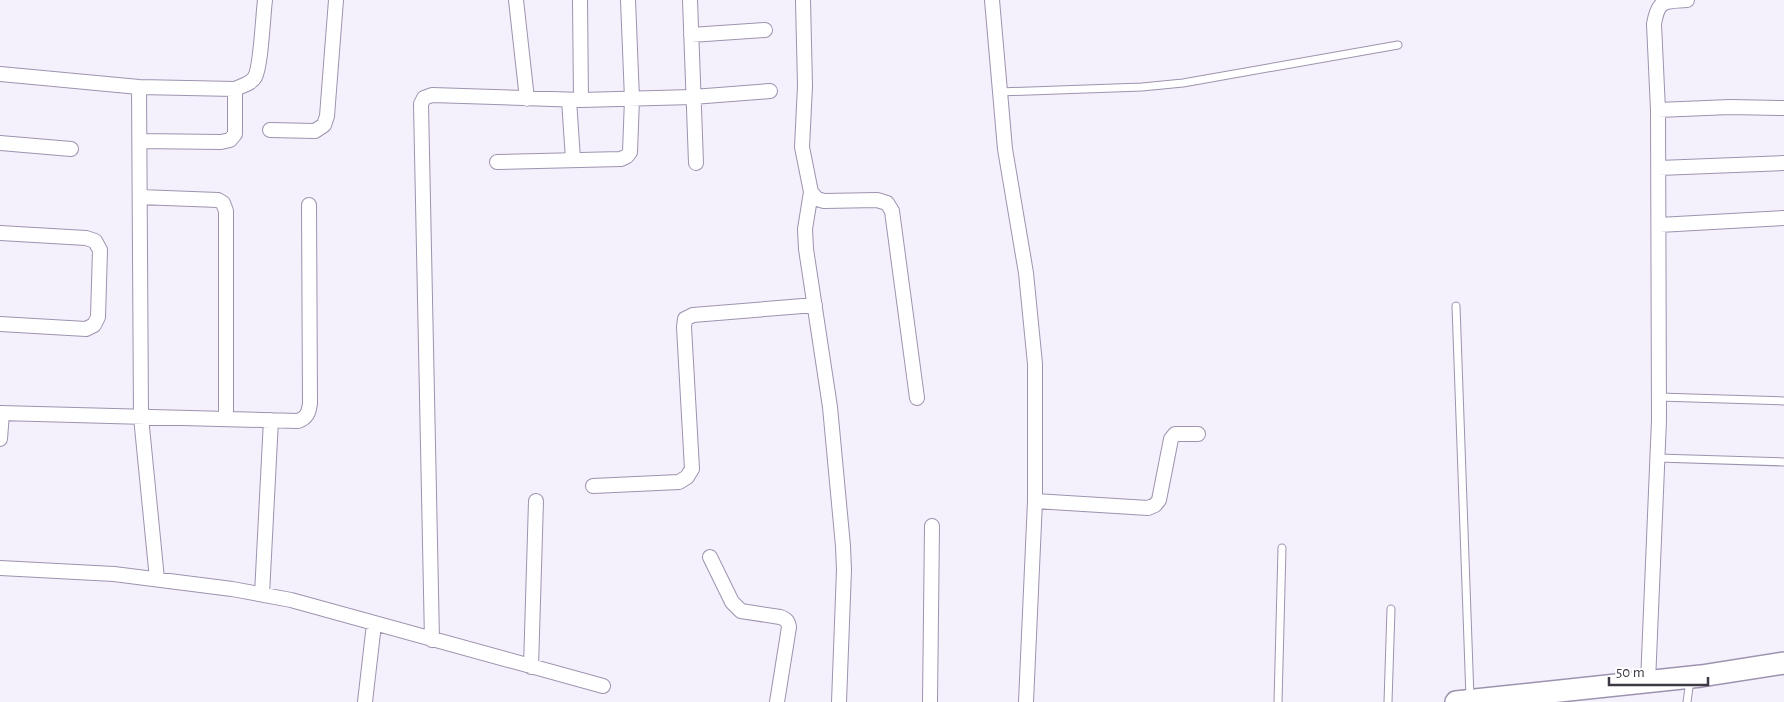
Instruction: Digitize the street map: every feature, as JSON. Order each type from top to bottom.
[{"type":"main road","points":[[1463,701],[1691,677],[1784,663]]},
{"type":"street","points":[[0,74],[139,87],[235,89],[247,84],[254,77],[258,62],[265,0]]},
{"type":"street","points":[[270,130],[316,131],[324,125],[327,116],[336,0]]},
{"type":"street","points":[[516,0],[527,99]]},
{"type":"street","points":[[573,159],[580,0]]},
{"type":"street","points":[[497,162],[621,159],[627,156],[630,152],[632,99],[628,0]]},
{"type":"street","points":[[690,0],[696,163]]},
{"type":"street","points":[[803,0],[805,86],[802,147],[811,192],[805,229],[830,407],[843,546],[844,570],[839,702]]},
{"type":"street","points":[[992,0],[1005,149],[1026,273],[1035,364],[1035,501],[1026,702]]},
{"type":"street","points":[[1648,682],[1659,397],[1659,168],[1654,24],[1658,6],[1662,2],[1687,0]]},
{"type":"street","points":[[691,35],[765,30]]},
{"type":"street","points":[[139,87],[141,417],[156,579]]},
{"type":"street","points":[[140,141],[221,142],[230,140],[235,134],[235,89]]},
{"type":"street","points":[[432,640],[421,104],[424,98],[432,95],[575,100],[632,99],[693,97],[770,91]]},
{"type":"street","points":[[1658,110],[1730,107],[1784,108]]},
{"type":"street","points":[[0,143],[72,149]]},
{"type":"street","points":[[1659,168],[1784,163]]},
{"type":"street","points":[[811,192],[817,199],[824,201],[877,200],[887,202],[892,211],[917,398]]},
{"type":"street","points":[[140,197],[218,200],[223,203],[226,211],[226,419]]},
{"type":"street","points":[[0,439],[1,413],[298,421],[304,419],[309,412],[310,403],[309,205]]},
{"type":"street","points":[[1659,225],[1784,218]]},
{"type":"street","points":[[0,233],[86,238],[95,241],[100,250],[98,317],[94,325],[86,329],[0,324]]},
{"type":"street","points":[[592,486],[679,482],[687,478],[692,469],[685,319],[693,315],[815,306]]},
{"type":"street","points":[[262,594],[271,420]]},
{"type":"street","points":[[1035,501],[1148,508],[1155,505],[1159,500],[1171,439],[1175,434],[1179,433],[1198,434]]},
{"type":"street","points":[[531,667],[536,501]]},
{"type":"street","points":[[930,702],[932,526]]},
{"type":"street","points":[[710,557],[736,608],[741,611],[780,617],[788,622],[789,627],[777,702]]},
{"type":"street","points":[[0,568],[114,574],[262,594],[291,600],[603,686]]},
{"type":"street","points":[[365,702],[374,624]]},
{"type":"lane","points":[[1000,92],[1142,87],[1184,83],[1398,45]]},
{"type":"lane","points":[[1456,306],[1463,701]]},
{"type":"lane","points":[[1659,397],[1784,401]]},
{"type":"lane","points":[[1658,458],[1784,462]]},
{"type":"lane","points":[[1278,702],[1282,548]]},
{"type":"lane","points":[[1388,702],[1391,609]]},
{"type":"lane","points":[[1687,702],[1691,677]]}]
